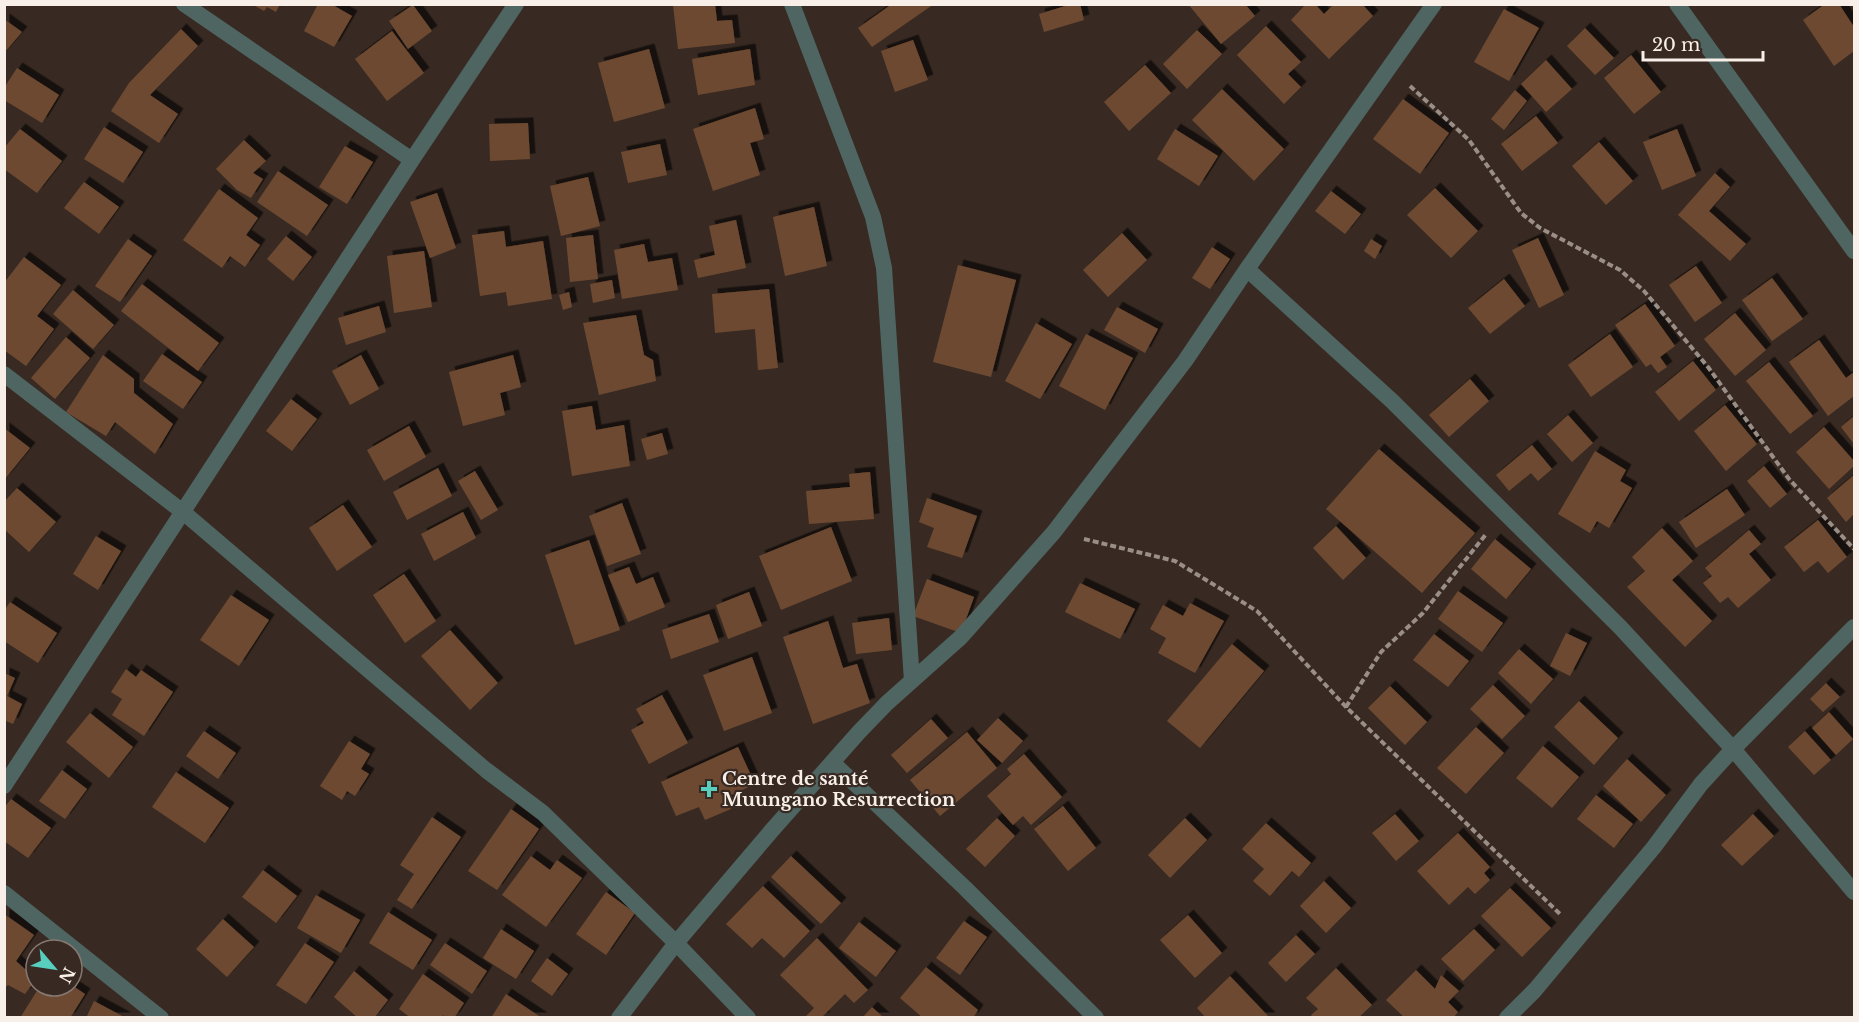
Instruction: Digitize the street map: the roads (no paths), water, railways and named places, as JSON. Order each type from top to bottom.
[{"type":"street","points":[[184,4],[412,160]]},
{"type":"street","points":[[4,786],[516,4]]},
{"type":"street","points":[[792,4],[873,217],[884,268],[912,681]]},
{"type":"street","points":[[619,1017],[676,943],[773,829],[887,703],[961,637],[1054,532],[1185,361],[1434,4]]},
{"type":"street","points":[[1677,4],[1854,251]]},
{"type":"street","points":[[1247,269],[1392,401],[1620,627],[1732,749],[1854,892]]},
{"type":"street","points":[[4,374],[183,512],[486,770],[543,813],[748,1017]]},
{"type":"street","points":[[1507,1017],[1535,990],[1654,847],[1701,784],[1732,749],[1854,627]]},
{"type":"street","points":[[833,764],[965,888],[1096,1017]]},
{"type":"street","points":[[4,892],[161,1017]]},
{"type":"place","name":"Centre de santé Muungano Resurrection","points":[[709,789]]}]
